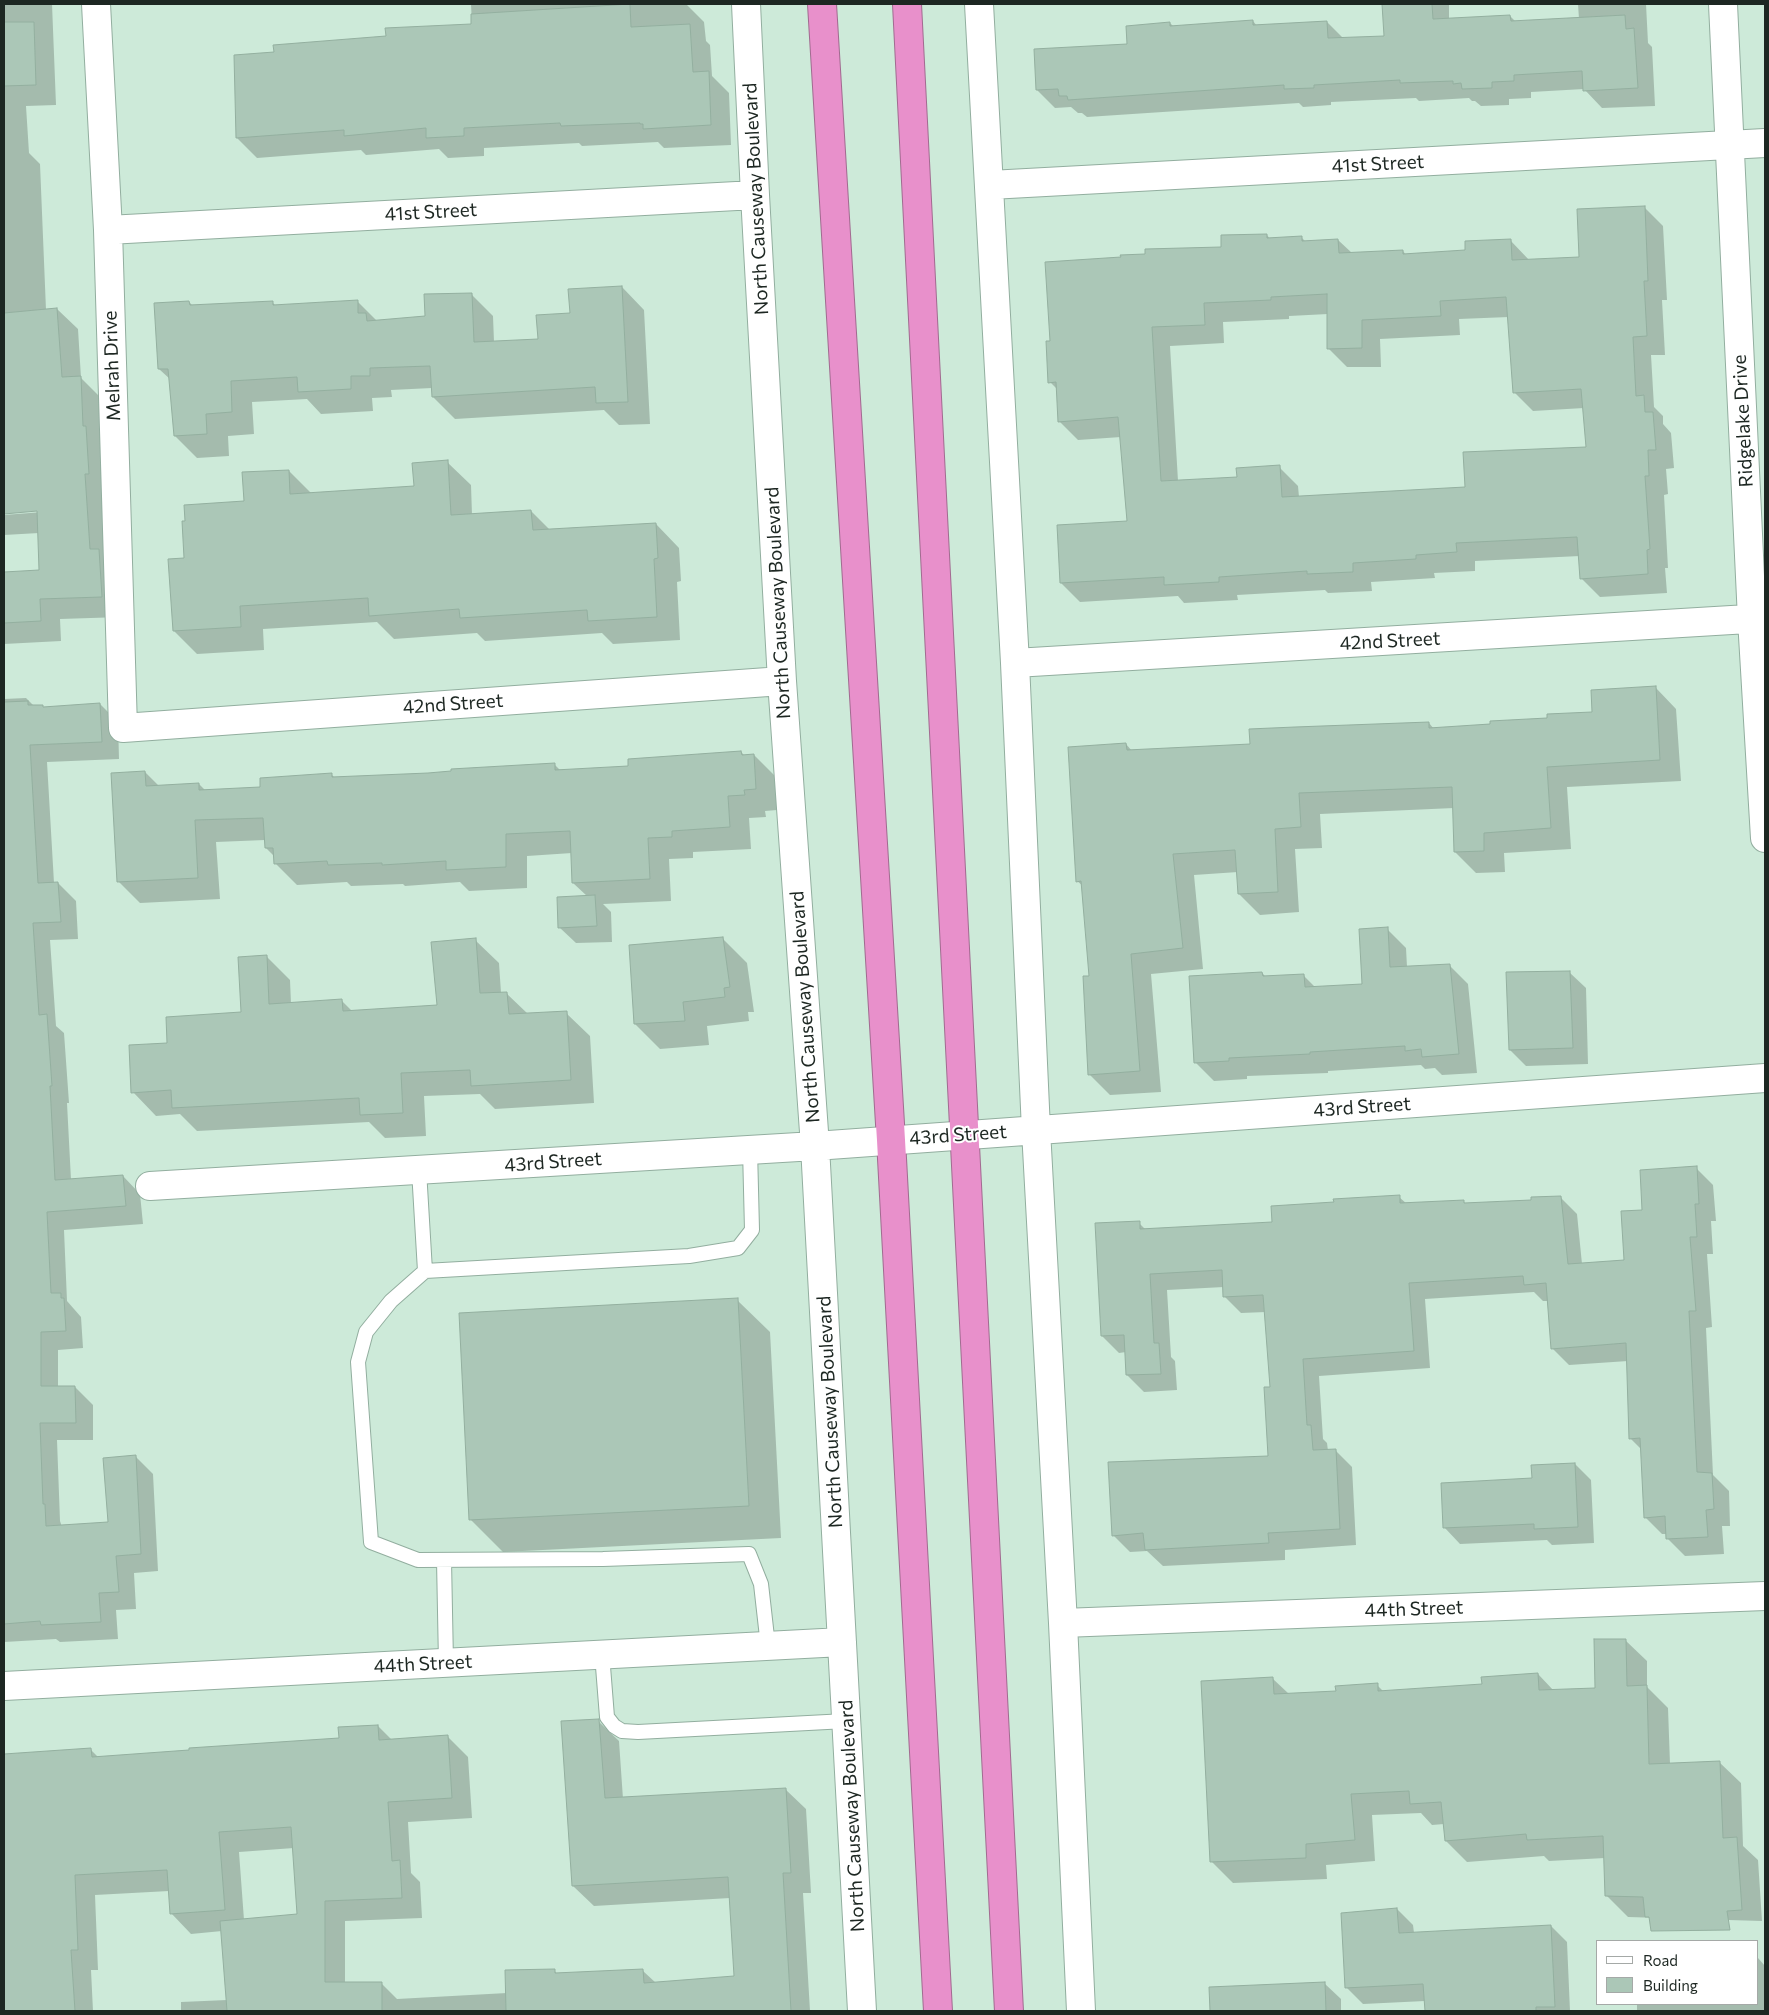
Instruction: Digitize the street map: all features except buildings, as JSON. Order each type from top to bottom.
[{"type":"highway","points":[[822,4],[891,1140],[938,2011]]},
{"type":"highway","points":[[907,4],[1009,2011]]},
{"type":"street","name":"Melrah Drive","points":[[96,4],[108,230],[123,728]]},
{"type":"street","name":"North Causeway Boulevard","points":[[746,4],[782,681],[815,1146],[862,2011]]},
{"type":"street","points":[[978,4],[990,185],[1015,663],[1036,1130],[1063,1623],[1081,2011]]},
{"type":"street","name":"Ridgelake Drive","points":[[1723,4],[1759,619],[1765,838]]},
{"type":"street","name":"41st Street","points":[[990,185],[1765,142]]},
{"type":"street","name":"41st Street","points":[[108,230],[755,195]]},
{"type":"street","name":"42nd Street","points":[[1015,663],[1759,619]]},
{"type":"street","name":"42nd Street","points":[[123,728],[782,681]]},
{"type":"street","name":"43rd Street","points":[[150,1186],[815,1146],[1765,1078]]},
{"type":"street","name":"44th Street","points":[[1063,1623],[1765,1596]]},
{"type":"street","name":"44th Street","points":[[4,1686],[842,1642]]},
{"type":"lane","points":[[750,1150],[752,1230],[738,1248],[689,1256],[425,1271],[391,1301],[366,1332],[358,1362],[371,1542],[418,1560],[603,1559],[749,1554],[761,1584],[768,1646]]},
{"type":"lane","points":[[419,1170],[425,1271]]},
{"type":"lane","points":[[444,1560],[446,1663]]},
{"type":"lane","points":[[602,1654],[608,1717],[614,1726],[622,1731],[638,1732],[846,1721]]}]
